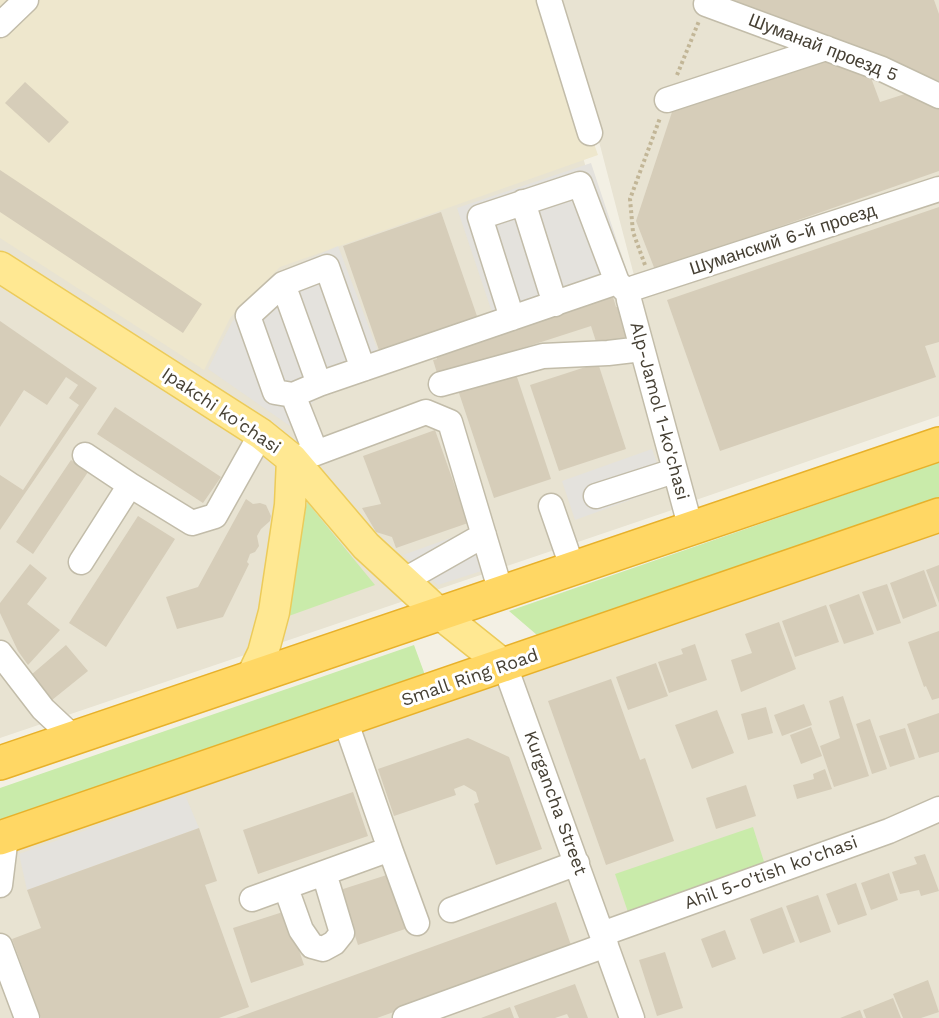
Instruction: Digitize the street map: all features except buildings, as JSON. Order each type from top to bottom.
[{"type":"highway","points":[[0,763],[939,444]]},
{"type":"highway","name":"Small Ring Road","points":[[3,837],[939,515]]},
{"type":"main road","name":"Ipakchi ko'chasi","points":[[0,267],[261,434],[304,456],[366,546],[441,614]]},
{"type":"main road","points":[[251,678],[263,653],[274,612],[290,505],[304,456]]},
{"type":"main road","points":[[441,614],[505,666]]},
{"type":"street","points":[[0,25],[26,0]]},
{"type":"street","points":[[549,0],[590,133]]},
{"type":"street","name":"Шуманай проезд 5","points":[[706,4],[882,69],[939,96]]},
{"type":"street","points":[[667,100],[826,48]]},
{"type":"street","name":"Alp-Jamol 1-ko'chasi","points":[[523,202],[580,184],[623,287],[691,529]]},
{"type":"street","name":"Шуманский 6-й проезд","points":[[293,395],[319,384],[555,304],[623,287],[634,288],[939,189]]},
{"type":"street","points":[[512,318],[480,217],[523,202],[555,304]]},
{"type":"street","points":[[363,369],[327,267],[283,284],[248,316],[275,392],[293,395],[304,456],[426,412],[450,422],[497,579]]},
{"type":"street","points":[[283,284],[319,384]]},
{"type":"street","points":[[441,384],[543,356],[642,349]]},
{"type":"street","points":[[85,455],[192,523],[215,516],[261,434]]},
{"type":"street","points":[[596,496],[674,471]]},
{"type":"street","points":[[81,562],[130,485]]},
{"type":"street","points":[[551,506],[567,552]]},
{"type":"street","points":[[403,581],[484,534]]},
{"type":"street","points":[[0,652],[43,709],[74,738]]},
{"type":"street","name":"Kurgancha Street","points":[[505,666],[632,1018]]},
{"type":"street","points":[[345,720],[417,923]]},
{"type":"street","name":"Ahil 5-o'tish ko'chasi","points":[[405,1018],[604,939],[889,831],[939,809]]},
{"type":"street","points":[[0,885],[3,837]]},
{"type":"street","points":[[252,900],[390,849]]},
{"type":"street","points":[[451,910],[577,863]]},
{"type":"street","points":[[286,888],[301,930],[312,946],[323,949],[334,943],[342,933],[324,873]]},
{"type":"street","points":[[0,946],[27,1018]]},
{"type":"path","points":[[646,270],[633,232],[630,199],[706,4]]},
{"type":"shaded area","points":[[0,0],[579,143],[681,507],[0,738]]},
{"type":"shaded area","points":[[0,0],[544,0],[598,155],[280,267],[230,318],[204,370],[0,238]]},
{"type":"shaded area","points":[[562,0],[939,0],[939,416],[693,501]]},
{"type":"shaded area","points":[[591,163],[632,286],[498,330],[457,208]]},
{"type":"shaded area","points":[[338,246],[386,372],[316,399],[290,426],[208,369],[232,322],[278,273]]},
{"type":"shaded area","points":[[652,449],[666,487],[575,520],[562,481]]},
{"type":"shaded area","points":[[939,515],[939,1018],[0,1018],[0,839]]},
{"type":"shaded area","points":[[489,524],[503,564],[438,585],[403,555]]},
{"type":"shaded area","points":[[185,795],[199,828],[27,890],[19,854]]},
{"type":"green space","points":[[939,462],[939,497],[537,635],[509,611]]},
{"type":"green space","points":[[307,502],[375,585],[286,617]]},
{"type":"green space","points":[[414,645],[425,675],[0,822],[0,788]]},
{"type":"green space","points":[[753,827],[766,868],[629,915],[615,874]]}]
